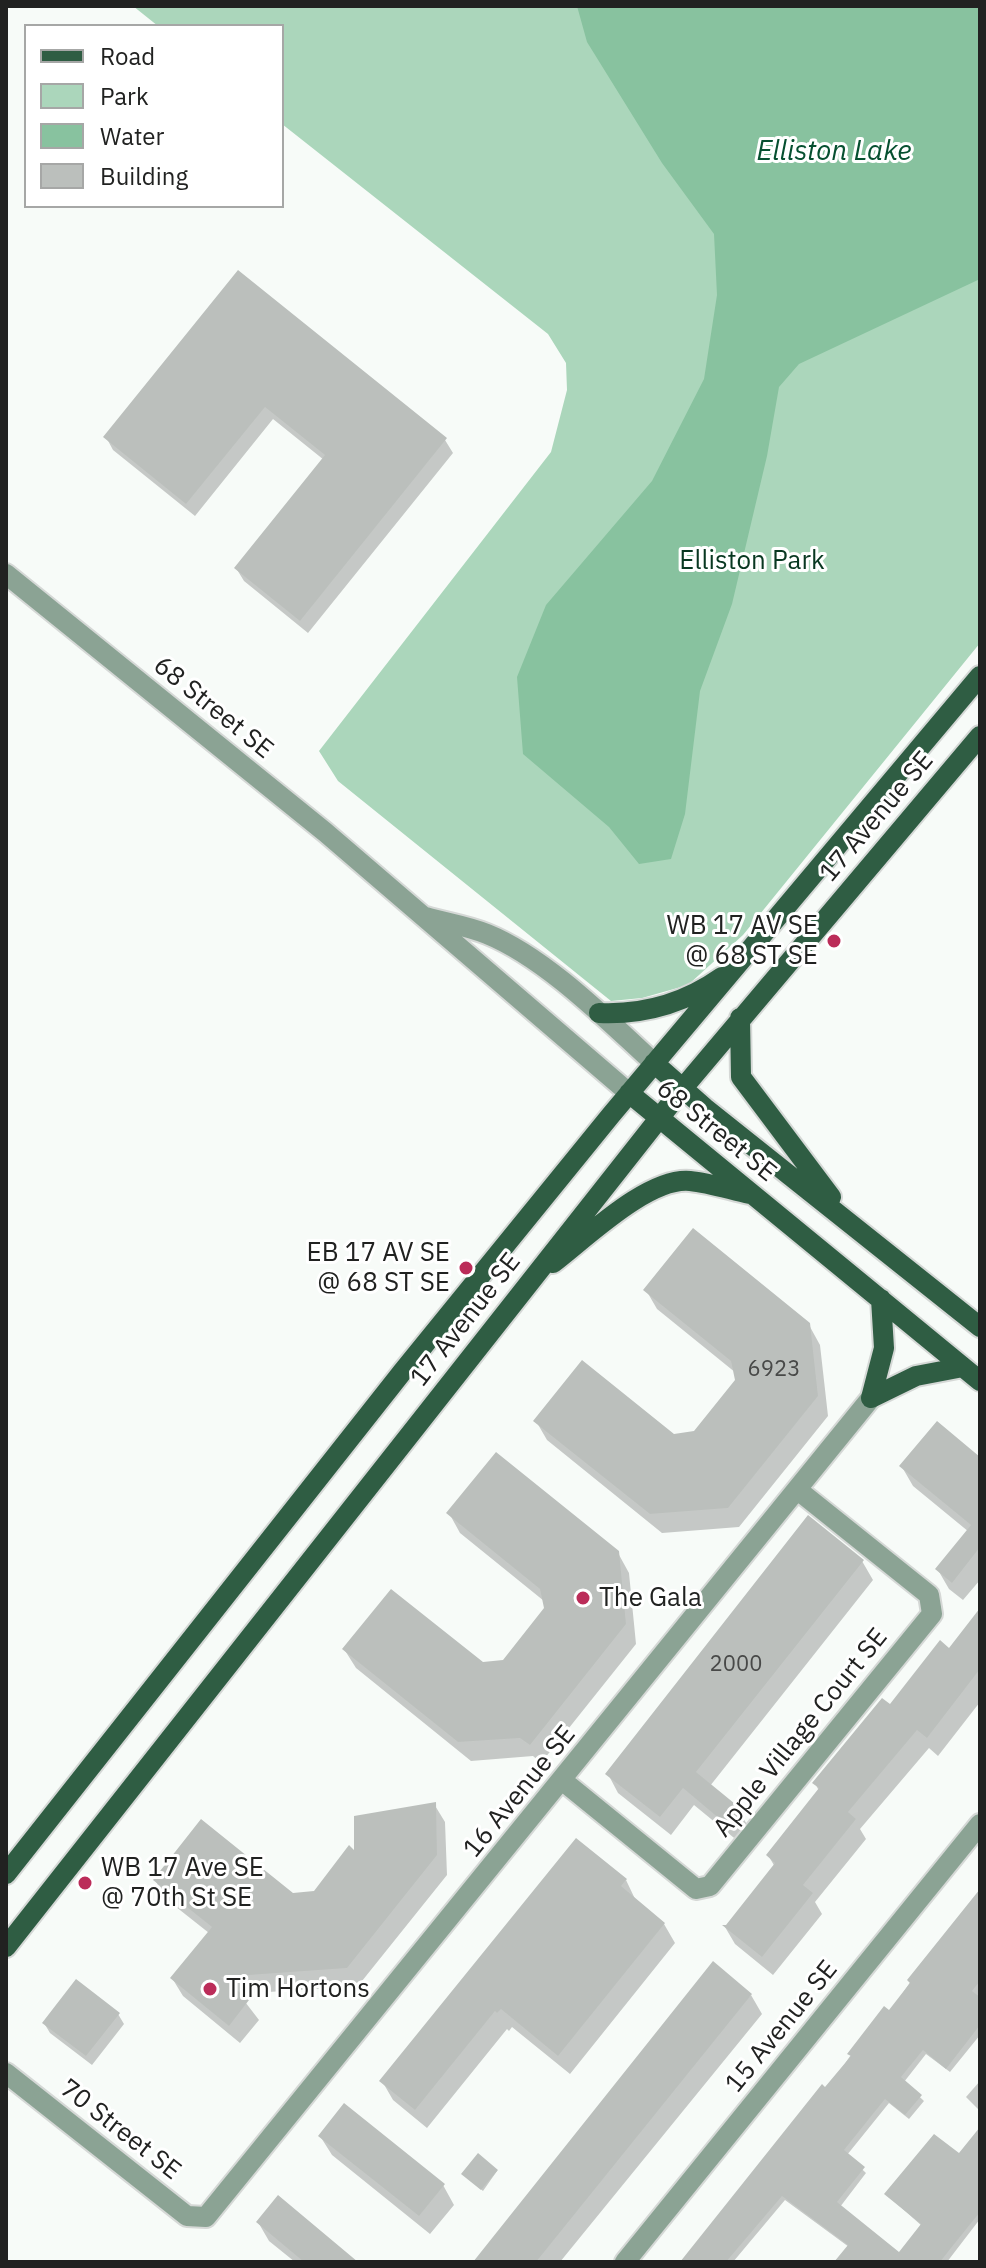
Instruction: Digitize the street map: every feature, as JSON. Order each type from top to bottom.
[{"type":"main road","name":"17 Avenue SE","points":[[6,1874],[403,1371],[629,1093],[980,676]]},
{"type":"main road","name":"17 Avenue SE","points":[[6,1947],[683,1088],[980,736]]},
{"type":"main road","points":[[599,1013],[629,1015],[667,1005],[707,987],[741,963]]},
{"type":"main road","points":[[740,1018],[741,1077],[850,1223]]},
{"type":"main road","name":"68 Street SE","points":[[654,1063],[980,1327]]},
{"type":"main road","name":"68 Street SE","points":[[629,1093],[980,1381]]},
{"type":"main road","points":[[528,1282],[643,1195],[668,1183],[688,1181],[754,1195]]},
{"type":"main road","points":[[871,1398],[884,1348],[881,1299]]},
{"type":"main road","points":[[871,1398],[916,1376],[963,1367]]},
{"type":"street","name":"68 Street SE","points":[[6,574],[325,832],[629,1093]]},
{"type":"street","name":"68 Street SE","points":[[422,916],[487,934],[534,962],[599,1013],[654,1063]]},
{"type":"street","name":"16 Avenue SE","points":[[206,2217],[799,1491],[871,1398]]},
{"type":"street","name":"Apple Village Court SE","points":[[563,1781],[696,1889],[710,1886],[932,1614],[929,1595],[799,1491]]},
{"type":"street","name":"15 Avenue SE","points":[[625,2262],[979,1829]]},
{"type":"street","name":"70 Street SE","points":[[6,2073],[187,2216],[206,2217]]},
{"type":"green space","name":"Elliston Park","points":[[133,6],[980,6],[980,643],[743,935],[688,985],[642,998],[611,1001],[338,781],[319,751],[551,452],[567,390],[566,363],[548,334],[284,126],[284,24],[156,24]]},
{"type":"water","name":"Elliston Lake","points":[[577,6],[980,6],[980,279],[799,364],[779,387],[767,456],[732,604],[700,691],[685,814],[671,859],[639,864],[609,827],[523,754],[517,677],[546,605],[652,481],[704,379],[717,295],[714,234],[662,163],[587,42]]},
{"type":"building","points":[[238,270],[447,438],[300,621],[234,568],[325,455],[265,407],[186,504],[103,437]]},
{"type":"building","name":"The Gala","points":[[693,1228],[810,1323],[818,1396],[728,1508],[650,1514],[533,1421],[582,1360],[674,1434],[694,1431],[735,1380],[731,1361],[643,1290]]},
{"type":"building","points":[[937,1421],[980,1457],[980,1547],[952,1583],[935,1569],[971,1525],[899,1466]]},
{"type":"building","name":"The Gala","points":[[496,1452],[619,1551],[626,1624],[530,1745],[520,1738],[458,1742],[342,1649],[391,1589],[483,1662],[503,1660],[544,1608],[540,1589],[446,1513]]},
{"type":"building","points":[[808,1515],[864,1560],[696,1772],[740,1808],[727,1825],[683,1788],[660,1817],[605,1774]]},
{"type":"building","points":[[980,1608],[980,1669],[927,1738],[917,1730],[848,1812],[856,1819],[803,1885],[813,1893],[762,1957],[722,1925],[726,1925],[775,1863],[766,1855],[819,1788],[812,1783],[882,1698],[890,1704],[940,1640],[949,1648]]},
{"type":"building","points":[[436,1802],[437,1855],[347,1968],[221,1977],[249,2000],[229,2026],[170,1978],[212,1927],[153,1880],[201,1819],[293,1893],[314,1891],[349,1845],[354,1850],[354,1816]]},
{"type":"building","points":[[576,1838],[627,1879],[621,1886],[665,1923],[558,2056],[501,2009],[497,2013],[495,2011],[415,2110],[379,2081]]},
{"type":"building","points":[[980,1889],[980,1981],[972,1991],[980,1997],[980,2025],[946,2069],[923,2050],[901,2077],[922,2095],[905,2115],[885,2099],[844,2150],[865,2167],[837,2202],[899,2252],[921,2224],[884,2194],[934,2134],[959,2153],[980,2127],[980,2212],[940,2262],[834,2262],[848,2245],[782,2196],[726,2262],[680,2262],[822,2084],[825,2087],[851,2056],[847,2054],[884,2006],[889,2010],[910,1983],[907,1980]]},
{"type":"building","points":[[713,1961],[752,1994],[536,2262],[473,2262]]},
{"type":"building","points":[[76,1979],[120,2013],[86,2056],[42,2023]]},
{"type":"building","points":[[344,2103],[445,2184],[419,2216],[318,2136]]},
{"type":"building","points":[[478,2153],[498,2170],[481,2190],[461,2174]]},
{"type":"building","points":[[278,2195],[358,2262],[304,2262],[256,2222]]},
{"type":"place","name":"WB 17 AV SE @ 68 ST SE","points":[[834,941]]},
{"type":"place","name":"EB 17 AV SE @ 68 ST SE","points":[[466,1268]]},
{"type":"place","name":"The Gala","points":[[583,1598]]},
{"type":"place","name":"WB 17 Ave SE @ 70th St SE","points":[[85,1883]]},
{"type":"place","name":"Tim Hortons","points":[[210,1989]]}]
